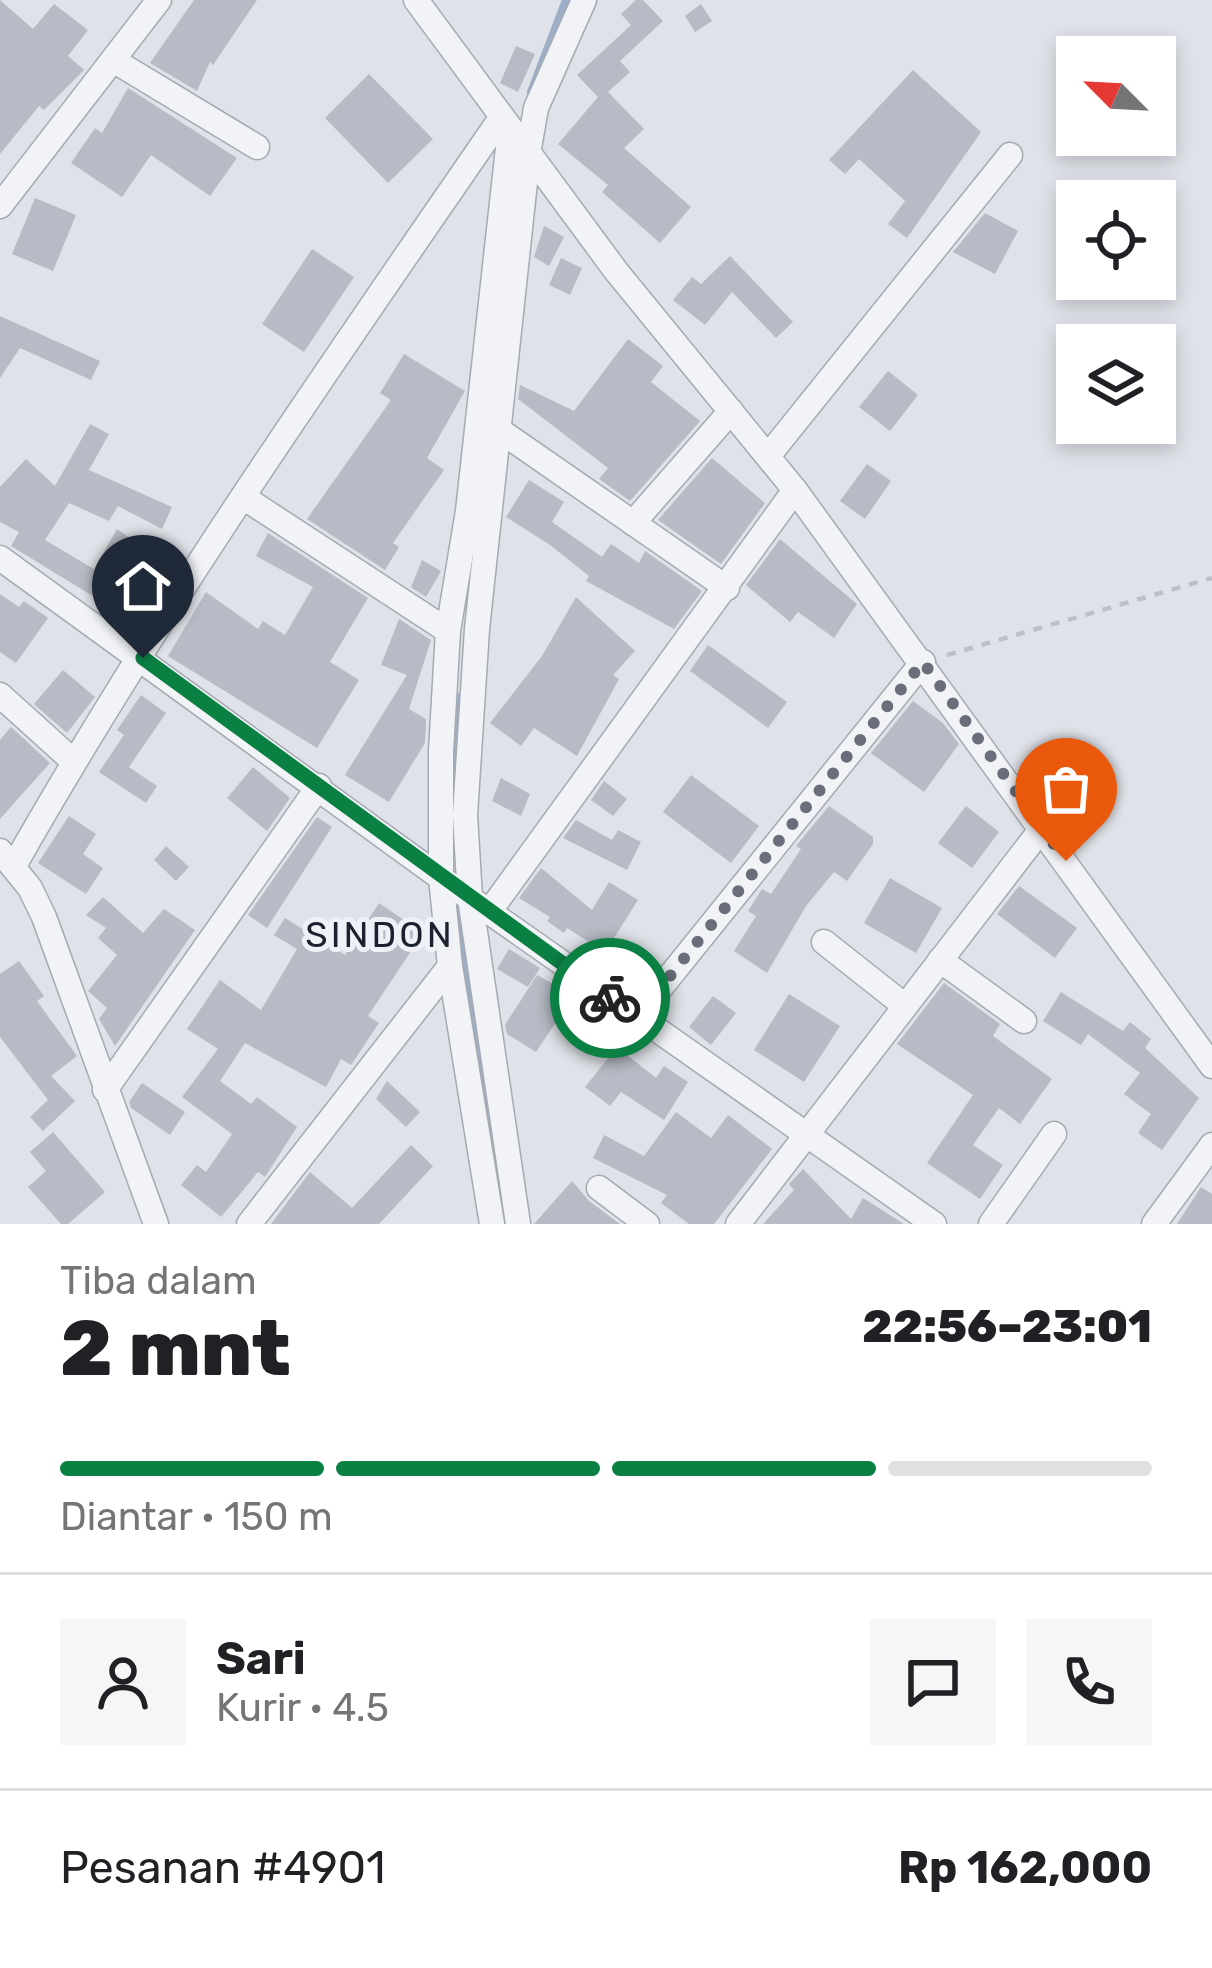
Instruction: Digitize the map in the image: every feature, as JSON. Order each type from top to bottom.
[{"type":"street","points":[[0,206],[159,0]]},
{"type":"street","points":[[416,0],[516,138],[795,490],[1212,1066]]},
{"type":"street","points":[[156,1224],[44,917],[7,858],[143,658],[243,497],[516,138],[536,108],[584,0]]},
{"type":"street","points":[[113,60],[257,147]]},
{"type":"street","points":[[492,1224],[450,966],[462,893],[466,736],[499,430],[516,138]]},
{"type":"street","points":[[516,138],[448,631],[462,893],[518,1224]]},
{"type":"street","points":[[768,456],[1010,154]]},
{"type":"street","points":[[633,523],[731,411]]},
{"type":"street","points":[[499,430],[727,588]]},
{"type":"street","points":[[462,893],[727,588],[795,490]]},
{"type":"street","points":[[243,497],[448,631]]},
{"type":"street","points":[[0,558],[462,893],[934,1224]]},
{"type":"street","points":[[637,1017],[923,662]]},
{"type":"street","points":[[0,695],[73,761]]},
{"type":"street","points":[[105,1090],[319,786]]},
{"type":"street","points":[[738,1224],[1042,826]]},
{"type":"street","points":[[824,942],[905,1006]]},
{"type":"street","points":[[940,960],[1024,1021]]},
{"type":"street","points":[[249,1224],[450,966]]},
{"type":"street","points":[[991,1224],[1054,1134]]},
{"type":"street","points":[[1154,1224],[1212,1145]]},
{"type":"street","points":[[599,1188],[647,1224]]},
{"type":"path","points":[[923,662],[1212,578]]},
{"type":"building","points":[[0,0],[33,29],[54,4],[88,30],[68,56],[84,70],[44,110],[39,106],[0,154]]},
{"type":"building","points":[[194,0],[257,0],[213,65],[210,62],[197,91],[150,63]]},
{"type":"building","points":[[636,0],[643,0],[663,21],[620,61],[630,72],[608,92],[644,129],[624,148],[691,207],[660,243],[602,192],[608,185],[558,144],[598,97],[577,75],[631,25],[621,14]]},
{"type":"building","points":[[701,4],[712,21],[695,32],[685,16]]},
{"type":"building","points":[[516,46],[535,54],[518,92],[500,83]]},
{"type":"building","points":[[913,70],[981,132],[907,238],[888,224],[905,201],[859,159],[845,174],[829,160]]},
{"type":"building","points":[[369,74],[433,139],[388,183],[325,118]]},
{"type":"building","points":[[128,88],[237,158],[210,196],[151,155],[122,197],[71,163],[95,128],[102,133]]},
{"type":"building","points":[[35,198],[76,215],[53,271],[12,254]]},
{"type":"building","points":[[985,213],[1018,231],[995,274],[953,252]]},
{"type":"building","points":[[544,226],[564,237],[549,266],[534,257]]},
{"type":"building","points":[[312,249],[354,277],[304,352],[262,324]]},
{"type":"building","points":[[730,256],[793,322],[776,338],[732,292],[705,325],[673,300],[692,277],[701,284]]},
{"type":"building","points":[[561,258],[582,268],[570,295],[549,285]]},
{"type":"building","points":[[0,316],[100,361],[91,380],[20,348],[0,378]]},
{"type":"building","points":[[628,339],[663,366],[651,382],[700,421],[630,501],[599,479],[608,468],[518,399],[520,385],[574,411]]},
{"type":"building","points":[[404,354],[465,391],[427,458],[444,470],[393,543],[399,547],[385,570],[307,519],[391,400],[380,393]]},
{"type":"building","points":[[888,371],[918,395],[890,431],[859,407]]},
{"type":"building","points":[[90,424],[109,434],[89,470],[172,507],[162,529],[118,506],[109,521],[69,503],[45,540],[94,569],[117,529],[151,553],[143,570],[165,583],[140,625],[11,546],[19,532],[0,522],[0,487],[26,459],[55,486]]},
{"type":"building","points":[[712,458],[765,503],[721,564],[658,520]]},
{"type":"building","points":[[867,464],[891,481],[865,519],[840,501]]},
{"type":"building","points":[[529,480],[564,502],[552,522],[602,557],[611,544],[639,563],[645,551],[702,591],[674,629],[586,581],[589,576],[506,517]]},
{"type":"building","points":[[268,533],[368,598],[330,662],[359,680],[317,748],[168,656],[206,592],[258,629],[263,621],[285,635],[313,587],[256,556]]},
{"type":"building","points":[[780,539],[857,604],[834,638],[798,612],[790,622],[746,585]]},
{"type":"building","points":[[422,560],[441,571],[426,597],[411,587]]},
{"type":"building","points":[[0,594],[19,607],[24,601],[48,618],[16,663],[0,652]]},
{"type":"building","points":[[576,597],[635,651],[613,675],[619,679],[577,756],[534,728],[521,746],[490,723],[542,656]]},
{"type":"building","points":[[399,619],[431,640],[409,709],[426,719],[425,743],[389,802],[345,775],[407,675],[381,665]]},
{"type":"building","points":[[708,645],[787,702],[768,728],[690,671]]},
{"type":"building","points":[[63,670],[95,697],[67,733],[34,704]]},
{"type":"building","points":[[141,695],[166,713],[129,767],[157,786],[146,803],[99,772],[124,735],[117,730]]},
{"type":"building","points":[[913,701],[943,723],[959,744],[924,792],[871,753]]},
{"type":"building","points":[[11,727],[50,763],[0,819],[0,740]]},
{"type":"building","points":[[253,767],[290,798],[267,831],[227,798]]},
{"type":"building","points":[[691,775],[759,826],[731,863],[663,812]]},
{"type":"building","points":[[501,778],[530,794],[521,816],[492,801]]},
{"type":"building","points":[[604,781],[627,799],[613,816],[591,800]]},
{"type":"building","points":[[829,806],[873,837],[873,844],[847,881],[834,872],[806,906],[767,973],[734,951],[756,916],[748,911],[762,889],[771,894],[801,849],[796,846]]},
{"type":"building","points":[[966,806],[999,832],[972,868],[938,843]]},
{"type":"building","points":[[69,816],[96,834],[83,854],[103,868],[86,894],[38,863]]},
{"type":"building","points":[[317,817],[332,827],[267,928],[248,915]]},
{"type":"building","points":[[576,820],[612,840],[618,830],[641,842],[627,870],[563,838]]},
{"type":"building","points":[[166,846],[189,867],[176,881],[154,860]]},
{"type":"building","points":[[541,868],[592,910],[609,882],[638,900],[605,952],[567,928],[564,933],[547,921],[550,917],[519,898]]},
{"type":"building","points":[[890,878],[942,908],[916,953],[864,923]]},
{"type":"building","points":[[1019,886],[1077,928],[1055,958],[997,914]]},
{"type":"building","points":[[103,897],[143,933],[164,909],[195,930],[115,1046],[99,1019],[107,1008],[88,991],[117,955],[98,938],[106,928],[86,915]]},
{"type":"building","points":[[379,903],[423,933],[368,1016],[379,1023],[351,1065],[341,1059],[326,1087],[245,1043],[220,1081],[251,1104],[257,1097],[297,1127],[265,1177],[258,1172],[221,1217],[181,1185],[197,1165],[206,1172],[232,1134],[182,1097],[218,1049],[187,1029],[220,980],[261,1010],[297,949],[274,935],[285,918],[345,955]]},
{"type":"building","points":[[509,949],[540,968],[528,987],[497,969]]},
{"type":"building","points":[[19,961],[44,996],[37,1001],[77,1056],[51,1076],[75,1101],[43,1131],[30,1117],[48,1100],[0,1037],[0,974]]},
{"type":"building","points":[[537,975],[574,995],[536,1052],[507,1034],[505,1025]]},
{"type":"building","points":[[944,983],[1000,1024],[993,1036],[1052,1079],[1020,1124],[999,1108],[973,1145],[1003,1165],[980,1199],[927,1163],[973,1095],[897,1044]]},
{"type":"building","points":[[1061,992],[1123,1031],[1130,1022],[1151,1039],[1145,1048],[1199,1098],[1162,1150],[1138,1133],[1151,1114],[1124,1094],[1140,1073],[1088,1034],[1081,1045],[1043,1021]]},
{"type":"building","points":[[789,994],[840,1026],[804,1082],[754,1050]]},
{"type":"building","points":[[713,996],[736,1013],[711,1045],[689,1027]]},
{"type":"building","points":[[617,1047],[656,1078],[664,1066],[688,1082],[664,1120],[621,1092],[610,1106],[585,1087]]},
{"type":"building","points":[[387,1081],[420,1112],[406,1127],[376,1099]]},
{"type":"building","points":[[142,1083],[185,1112],[170,1135],[131,1108],[129,1102]]},
{"type":"building","points":[[676,1112],[711,1138],[728,1115],[772,1149],[714,1224],[689,1224],[661,1203],[667,1195],[593,1158],[604,1135],[644,1156]]},
{"type":"building","points":[[53,1132],[105,1192],[68,1224],[61,1224],[28,1187],[46,1171],[30,1152]]},
{"type":"building","points":[[411,1145],[433,1166],[379,1224],[271,1224],[310,1172],[352,1208]]},
{"type":"building","points":[[803,1169],[851,1219],[863,1198],[904,1224],[763,1224],[794,1190],[789,1184]]},
{"type":"building","points":[[572,1181],[589,1201],[620,1224],[534,1224]]},
{"type":"building","points":[[1201,1187],[1212,1194],[1212,1224],[1177,1224]]},
{"type":"waterway","points":[[531,92],[566,0]]},
{"type":"waterway","points":[[452,771],[461,696]]},
{"type":"waterway","points":[[457,899],[505,1224]]},
{"type":"way so far","points":[[610,998],[637,1017],[923,662],[1066,861]]},
{"type":"district","name":"SINDON","points":[[380,934]]},
{"type":"route","points":[[143,658],[610,998]]}]
